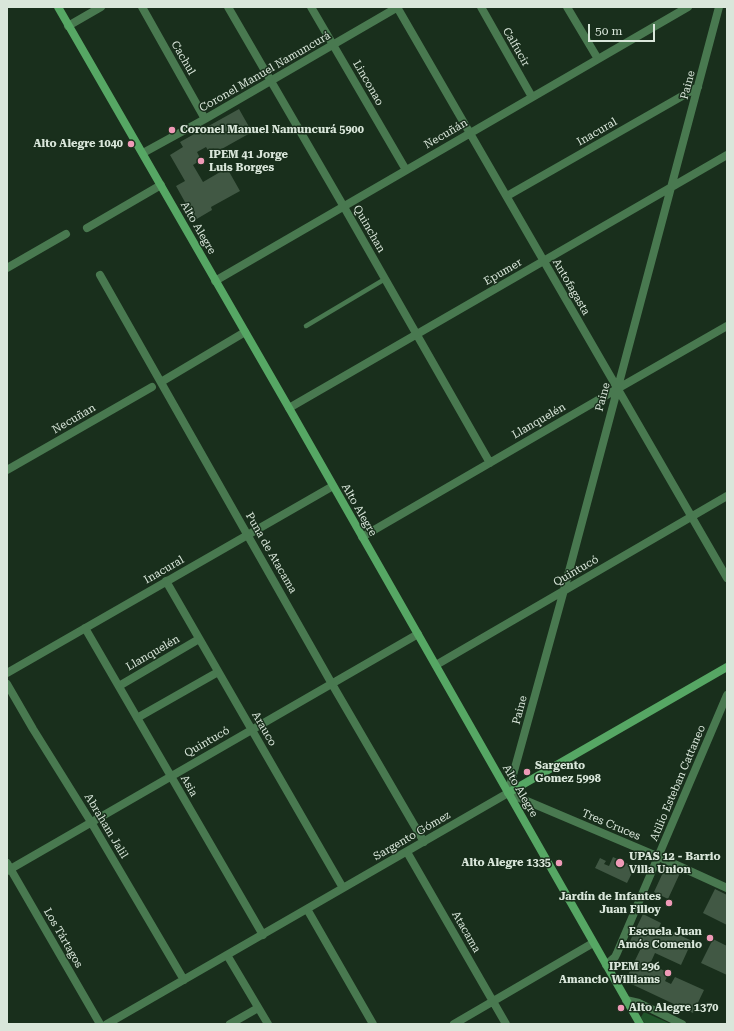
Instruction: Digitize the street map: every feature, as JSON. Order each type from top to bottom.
[{"type":"main road","name":"Alto Alegre","points":[[58,7],[289,408],[640,1024]]},
{"type":"main road","name":"Sargento Gómez","points":[[508,793],[727,667]]},
{"type":"street","points":[[68,26],[101,7]]},
{"type":"street","name":"Cachul","points":[[142,7],[206,119]]},
{"type":"street","name":"Quinchan","points":[[228,7],[490,463]]},
{"type":"street","name":"Linconao","points":[[311,7],[406,170]]},
{"type":"street","name":"Coronel Manuel Namuncurá","points":[[143,153],[206,119],[397,7]]},
{"type":"street","name":"Antofagasta","points":[[397,7],[727,578]]},
{"type":"street","name":"Calfucir","points":[[481,7],[532,97]]},
{"type":"street","points":[[567,7],[598,59]]},
{"type":"street","name":"Necuñán","points":[[215,280],[344,207],[688,7]]},
{"type":"street","name":"Paine","points":[[508,793],[564,590],[719,7]]},
{"type":"street","name":"Inacural","points":[[507,196],[698,87]]},
{"type":"street","name":"Epumer","points":[[289,408],[727,155]]},
{"type":"street","points":[[87,228],[161,185]]},
{"type":"street","points":[[7,268],[66,234]]},
{"type":"street","name":"Puna de Atacama","points":[[100,275],[332,684],[424,842]]},
{"type":"street","name":"Llanquelén","points":[[362,537],[617,388],[727,326]]},
{"type":"street","points":[[161,382],[245,332]]},
{"type":"street","name":"Necuñan","points":[[7,470],[152,387]]},
{"type":"street","name":"Inacural","points":[[7,673],[333,486]]},
{"type":"street","name":"Quintucó","points":[[436,665],[727,496]]},
{"type":"street","name":"Arauco","points":[[166,582],[343,888]]},
{"type":"street","name":"Asia","points":[[85,628],[262,935]]},
{"type":"street","name":"Quintucó","points":[[8,868],[418,634]]},
{"type":"street","name":"Llanquelén","points":[[119,686],[199,639]]},
{"type":"street","points":[[137,718],[218,672]]},
{"type":"street","name":"Abraham Jalil","points":[[7,684],[91,822],[184,980]]},
{"type":"street","name":"Atilio Esteban Cattaneo","points":[[606,965],[617,953],[727,696]]},
{"type":"street","name":"Sargento Gómez","points":[[111,1023],[508,793]]},
{"type":"street","name":"Tres Cruces","points":[[508,793],[659,856],[727,888]]},
{"type":"street","name":"Atacama","points":[[407,852],[506,1024]]},
{"type":"street","name":"Los Tártagos","points":[[8,868],[100,1024]]},
{"type":"street","points":[[307,909],[373,1024]]},
{"type":"street","points":[[454,1024],[593,943]]},
{"type":"street","points":[[228,955],[268,1024]]},
{"type":"street","points":[[626,1000],[639,1003],[682,1024]]},
{"type":"street","points":[[230,1024],[258,1008]]},
{"type":"lane","points":[[306,326],[385,279]]},
{"type":"green space","points":[[644,1012],[671,1024],[645,1024],[641,1017]]},
{"type":"building","points":[[239,109],[252,132],[211,155],[206,147],[197,152],[201,160],[193,165],[203,182],[227,168],[240,191],[211,207],[212,210],[195,220],[176,186],[185,181],[170,155],[183,147],[180,142]]},
{"type":"building","points":[[613,857],[635,867],[627,883],[595,868],[600,858],[606,861],[604,864],[609,866]]},
{"type":"building","points":[[666,866],[680,873],[668,899],[654,892]]},
{"type":"building","points":[[715,889],[727,895],[727,925],[703,913]]},
{"type":"building","points":[[643,914],[661,923],[656,934],[661,936],[665,928],[692,941],[681,965],[655,953],[650,964],[669,973],[665,981],[671,984],[675,977],[704,990],[693,1013],[625,981],[642,946],[630,941]]},
{"type":"building","points":[[713,939],[727,946],[727,975],[701,963]]},
{"type":"place","name":"Coronel Manuel Namuncurá 5900","points":[[172,130]]},
{"type":"place","name":"Alto Alegre 1040","points":[[131,144]]},
{"type":"place","name":"IPEM 41 Jorge Luis Borges","points":[[201,161]]},
{"type":"place","name":"Sargento Gomez 5998","points":[[527,772]]},
{"type":"place","name":"Alto Alegre 1335","points":[[559,863]]},
{"type":"place","name":"UPAS 12 - Barrio Villa Union","points":[[620,863]]},
{"type":"place","name":"Jardín de Infantes Juan Filloy","points":[[669,903]]},
{"type":"place","name":"Escuela Juan Amós Comenio","points":[[710,938]]},
{"type":"place","name":"IPEM 296 Amancio Williams","points":[[668,973]]},
{"type":"place","name":"Alto Alegre 1370","points":[[621,1008]]}]
